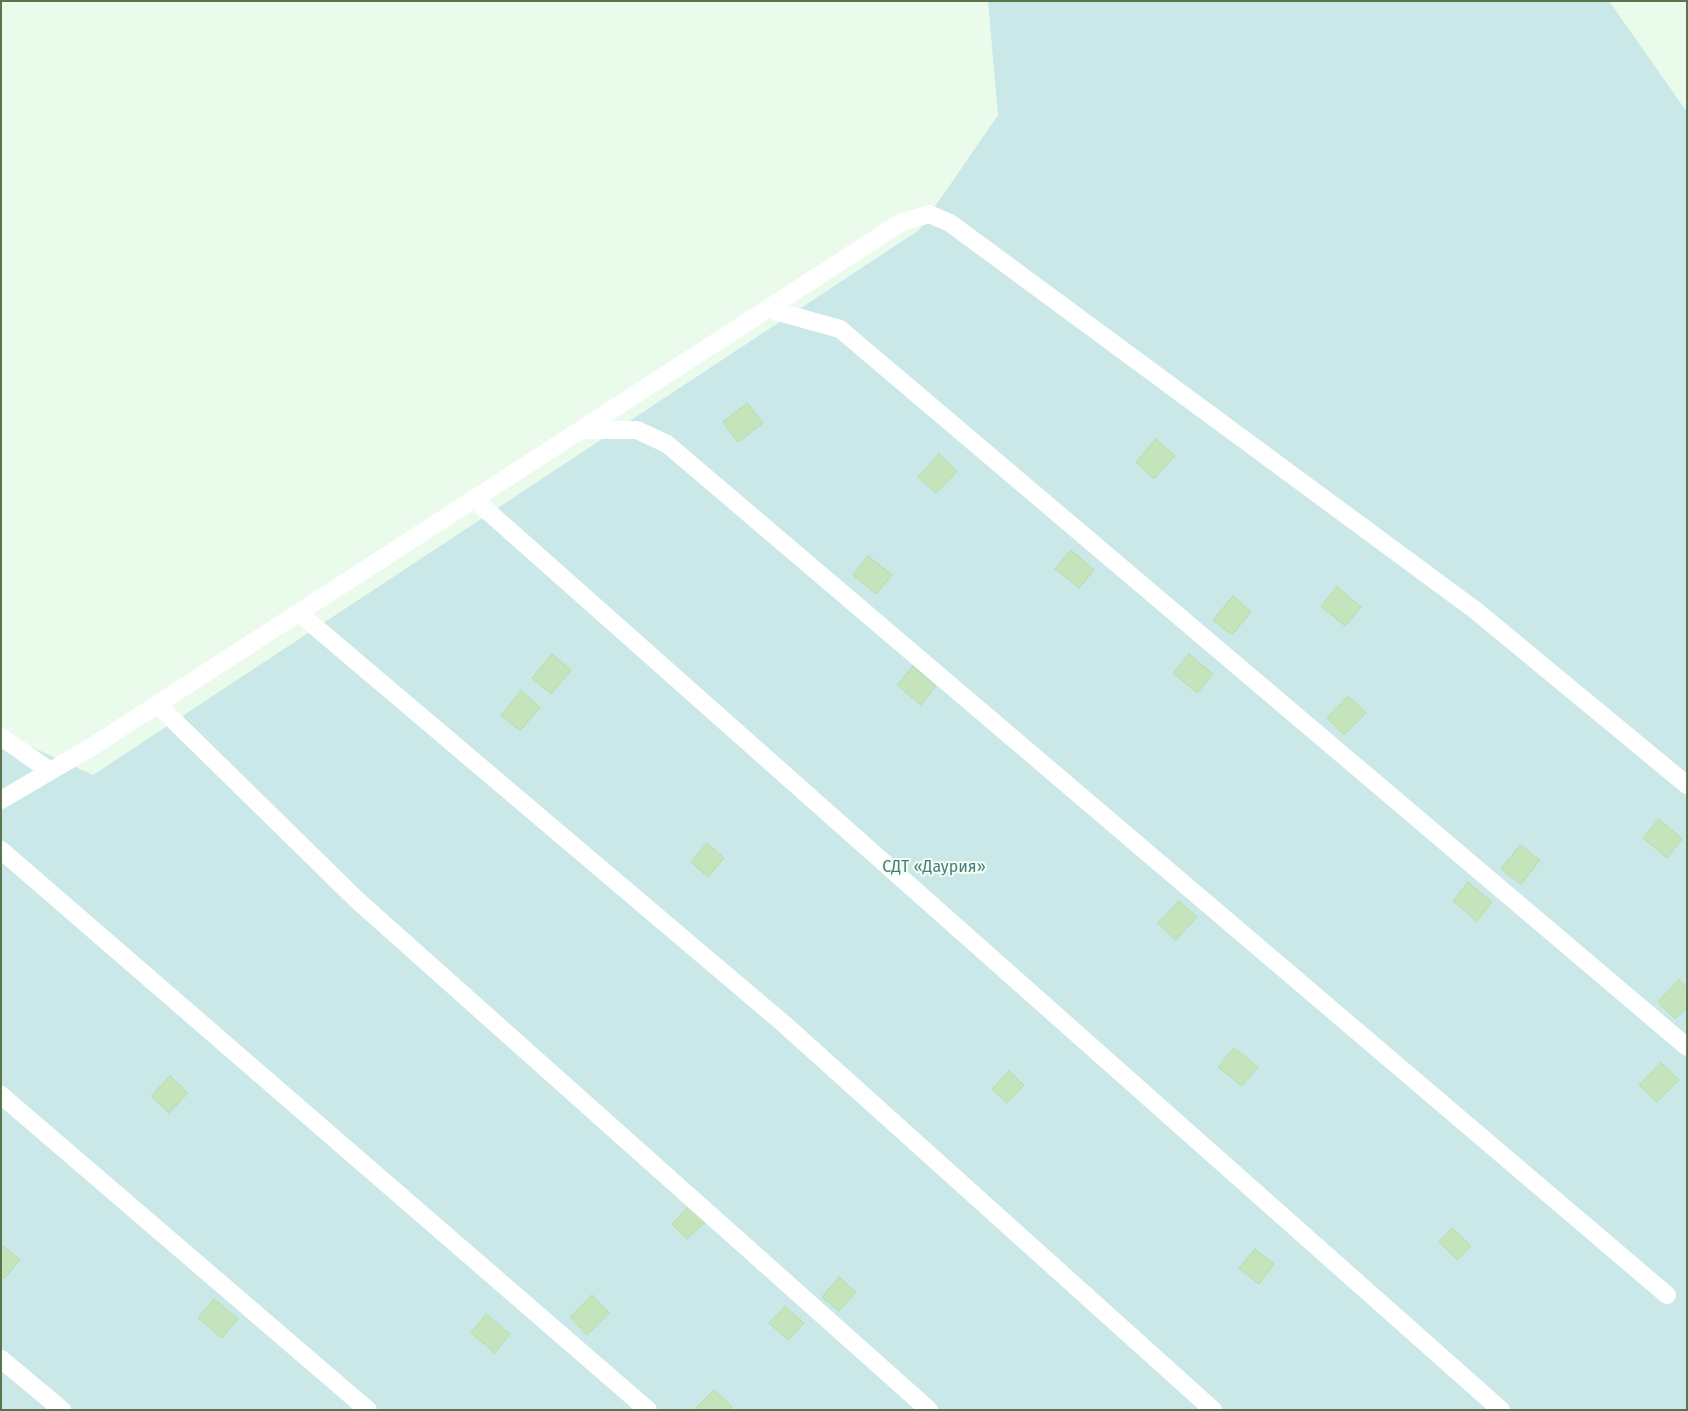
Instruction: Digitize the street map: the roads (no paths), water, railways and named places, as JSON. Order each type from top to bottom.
[{"type":"lane","points":[[1,800],[157,704],[299,613],[900,223],[929,214],[950,222],[1475,610],[1687,785]]},
{"type":"lane","points":[[768,309],[840,329],[1687,1047]]},
{"type":"lane","points":[[581,430],[637,430],[667,444],[1667,1295]]},
{"type":"lane","points":[[474,499],[1501,1410]]},
{"type":"lane","points":[[299,613],[784,1024],[1213,1410]]},
{"type":"lane","points":[[157,704],[356,900],[929,1410]]},
{"type":"lane","points":[[1,737],[50,771]]},
{"type":"lane","points":[[1,850],[648,1410]]},
{"type":"lane","points":[[1,1094],[368,1410]]},
{"type":"lane","points":[[1,1358],[62,1410]]},
{"type":"park label","name":"СДТ «Даурия»","points":[[934,868]]}]
